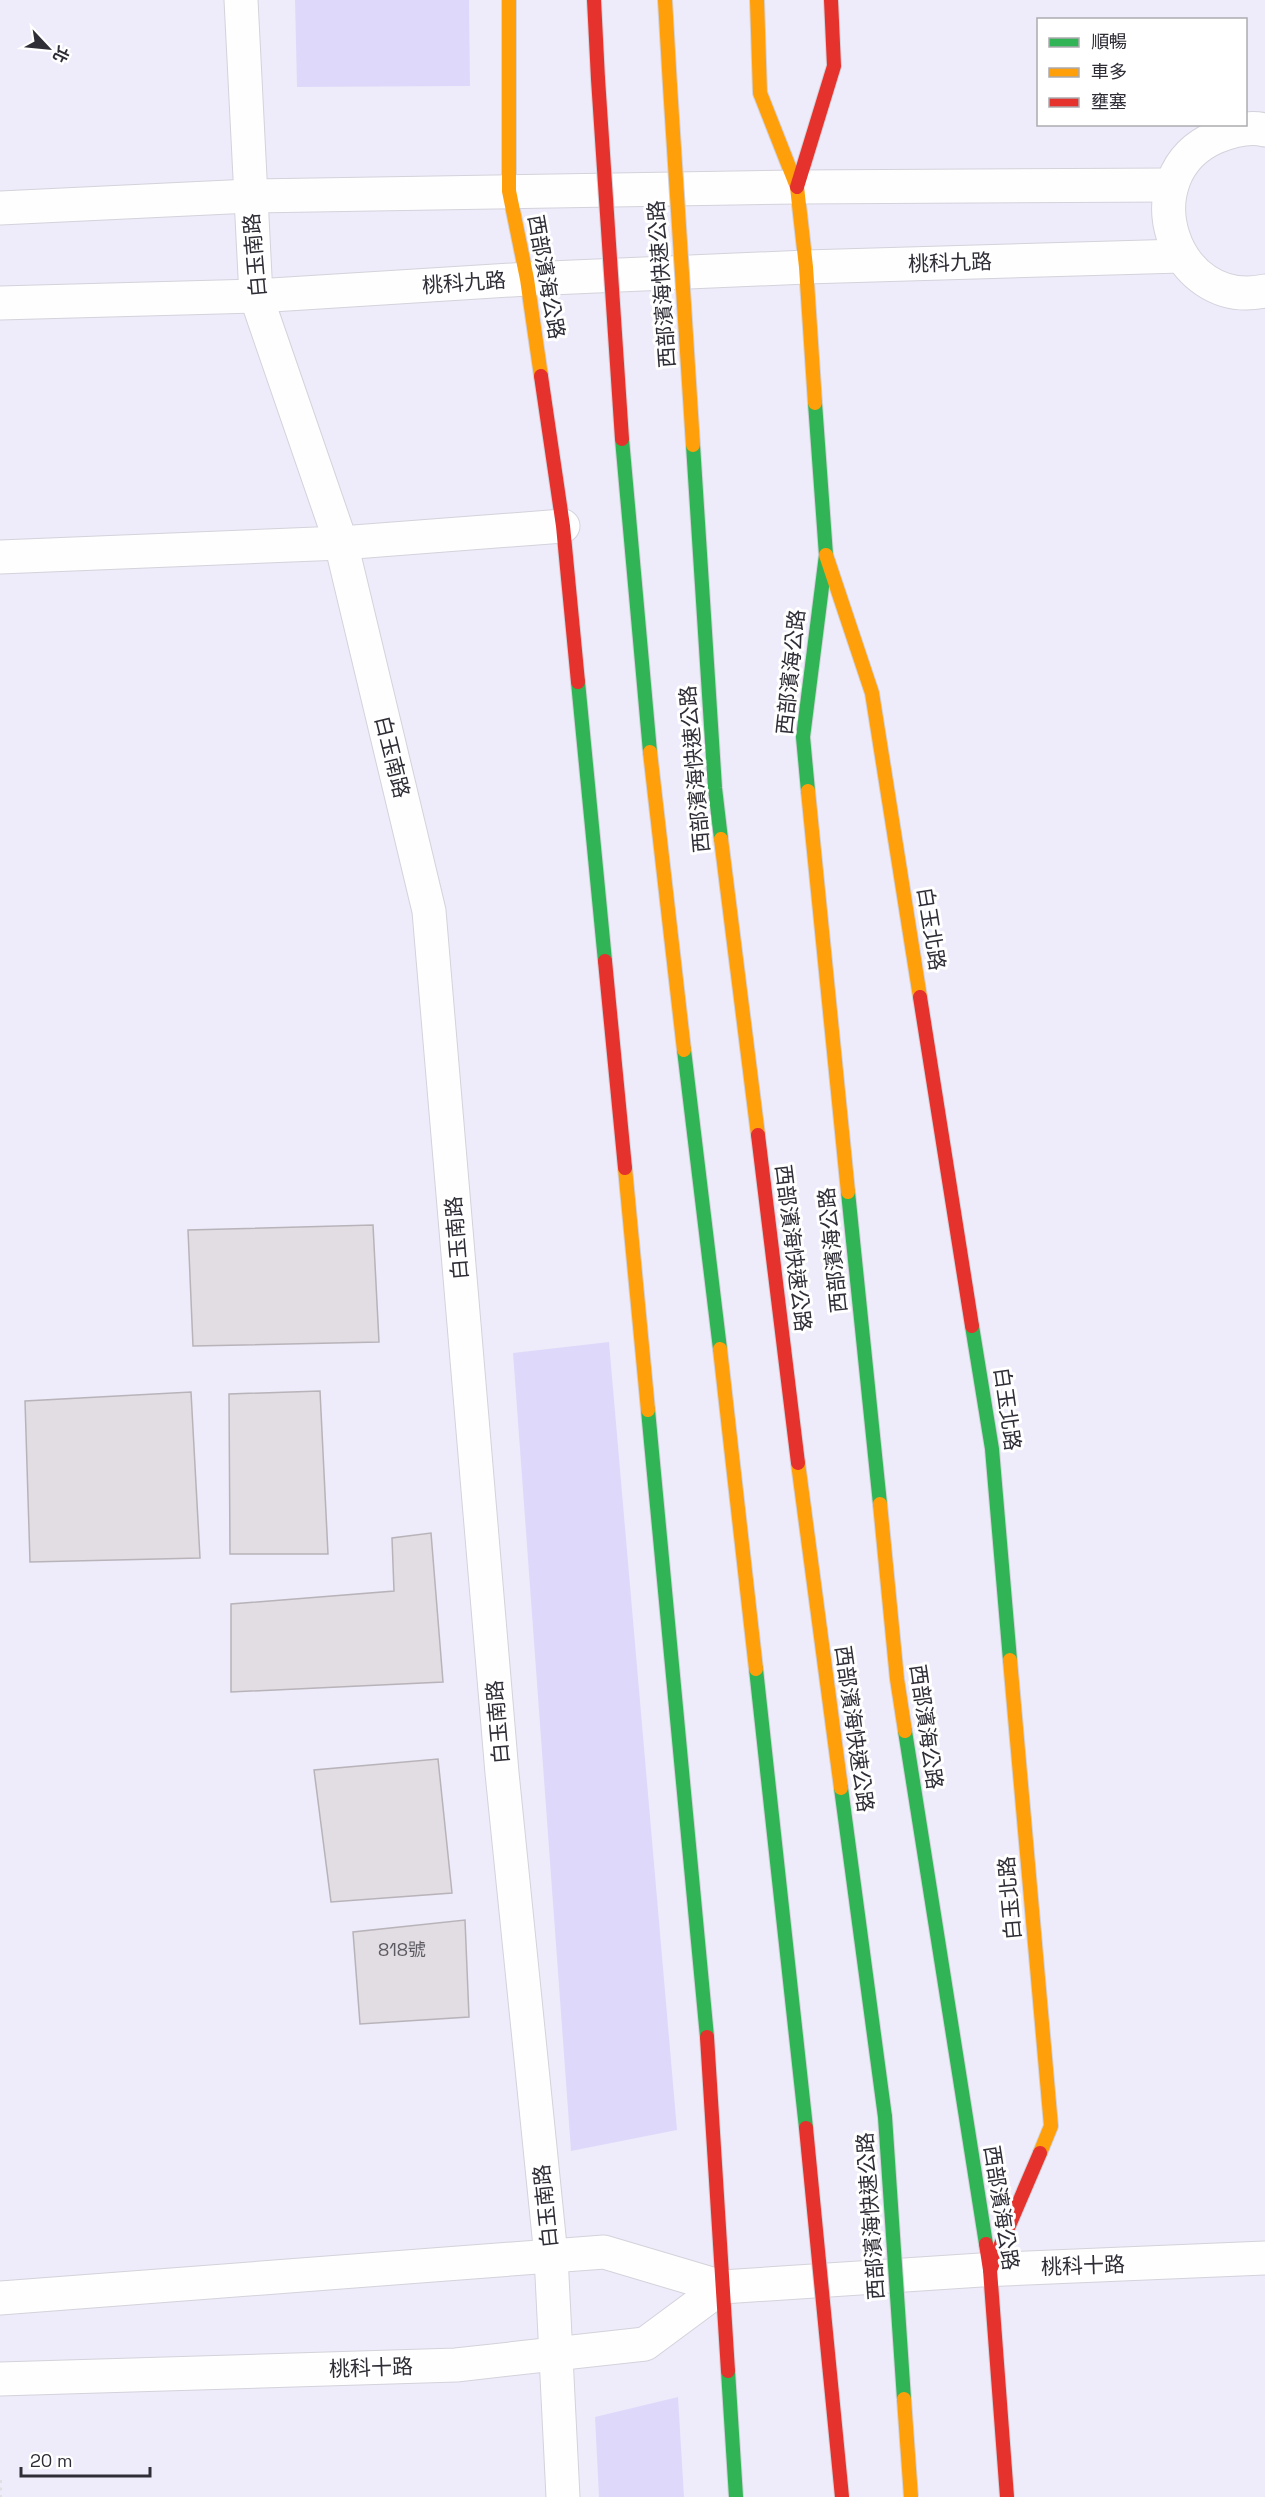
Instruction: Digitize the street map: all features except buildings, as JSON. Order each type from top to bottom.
[{"type":"main road","name":"西部濱海公路","points":[[508,0],[508,191],[527,279],[563,526],[704,1987],[736,2497]]},
{"type":"main road","name":"西部濱海快速公路","points":[[594,0],[622,439],[654,792],[739,1511],[806,2128],[842,2497]]},
{"type":"main road","name":"西部濱海快速公路","points":[[664,0],[715,788],[803,1507],[885,2117],[911,2497]]},
{"type":"main road","name":"西部濱海公路","points":[[758,0],[760,93],[797,187],[806,267],[826,555],[803,737],[897,1679],[990,2270],[1007,2497]]},
{"type":"main road","points":[[797,187],[834,66],[831,0]]},
{"type":"main road","name":"白玉北路","points":[[826,555],[872,693],[992,1449],[1051,2126],[990,2270]]},
{"type":"street","name":"白玉南路","points":[[241,0],[256,296],[341,543],[429,911],[502,1773],[551,2256],[562,2497]]},
{"type":"street","points":[[1265,130],[1258,128],[1230,131],[1205,142],[1185,161],[1172,185],[1168,209],[1171,234],[1180,256],[1199,277],[1224,290],[1251,294],[1265,291]]},
{"type":"street","points":[[0,208],[250,196],[797,187],[1172,185]]},
{"type":"street","name":"桃科九路","points":[[0,303],[256,296],[527,279],[806,267],[1180,256]]},
{"type":"street","points":[[0,557],[341,543],[563,526]]},
{"type":"street","name":"桃科十路","points":[[0,2298],[604,2252],[722,2287],[990,2270],[1265,2258]]},
{"type":"street","name":"桃科十路","points":[[0,2379],[456,2365],[645,2344],[722,2287]]},
{"type":"path","points":[[0,2480],[0,2497]]},
{"type":"shaded area","points":[[0,0],[1265,0],[1265,2497],[0,2497]]},
{"type":"shaded area","points":[[295,0],[469,0],[470,86],[297,87]]},
{"type":"shaded area","points":[[609,1342],[677,2130],[571,2151],[513,1353]]},
{"type":"shaded area","points":[[678,2397],[684,2497],[599,2497],[595,2417]]},
{"type":"traffic: fast","points":[[808,791],[803,737],[826,555],[815,403]]},
{"type":"traffic: fast","points":[[622,439],[650,752]]},
{"type":"traffic: fast","points":[[693,445],[715,788],[721,839]]},
{"type":"traffic: fast","points":[[578,682],[605,961]]},
{"type":"traffic: fast","points":[[684,1050],[720,1349]]},
{"type":"traffic: fast","points":[[848,1192],[880,1504]]},
{"type":"traffic: fast","points":[[972,1326],[992,1449],[1010,1660]]},
{"type":"traffic: fast","points":[[648,1410],[707,2037]]},
{"type":"traffic: fast","points":[[756,1669],[806,2128]]},
{"type":"traffic: fast","points":[[905,1731],[986,2244]]},
{"type":"traffic: fast","points":[[841,1788],[885,2117]]},
{"type":"traffic: fast","points":[[885,2117],[904,2399]]},
{"type":"traffic: fast","points":[[728,2371],[736,2497]]},
{"type":"traffic: slow","points":[[509,0],[509,191],[527,279],[541,376]]},
{"type":"traffic: slow","points":[[665,0],[670,86]]},
{"type":"traffic: slow","points":[[757,0],[760,93],[797,187],[806,267],[815,403]]},
{"type":"traffic: slow","points":[[670,86],[693,445]]},
{"type":"traffic: slow","points":[[826,555],[872,693],[920,997]]},
{"type":"traffic: slow","points":[[650,752],[684,1050]]},
{"type":"traffic: slow","points":[[808,791],[848,1192]]},
{"type":"traffic: slow","points":[[721,839],[758,1135]]},
{"type":"traffic: slow","points":[[625,1168],[648,1410]]},
{"type":"traffic: slow","points":[[720,1349],[756,1669]]},
{"type":"traffic: slow","points":[[798,1463],[841,1788]]},
{"type":"traffic: slow","points":[[880,1504],[897,1679],[905,1731]]},
{"type":"traffic: slow","points":[[1010,1660],[1051,2126],[1040,2153]]},
{"type":"traffic: slow","points":[[904,2399],[911,2497]]},
{"type":"traffic: jam","points":[[594,0],[598,79]]},
{"type":"traffic: jam","points":[[797,187],[834,66],[831,0]]},
{"type":"traffic: jam","points":[[598,79],[622,439]]},
{"type":"traffic: jam","points":[[541,376],[563,526],[578,682]]},
{"type":"traffic: jam","points":[[605,961],[625,1168]]},
{"type":"traffic: jam","points":[[920,997],[972,1326]]},
{"type":"traffic: jam","points":[[758,1135],[798,1463]]},
{"type":"traffic: jam","points":[[707,2037],[728,2371]]},
{"type":"traffic: jam","points":[[806,2128],[842,2497]]},
{"type":"traffic: jam","points":[[990,2270],[1040,2153]]},
{"type":"traffic: jam","points":[[986,2244],[990,2270],[1007,2497]]}]
